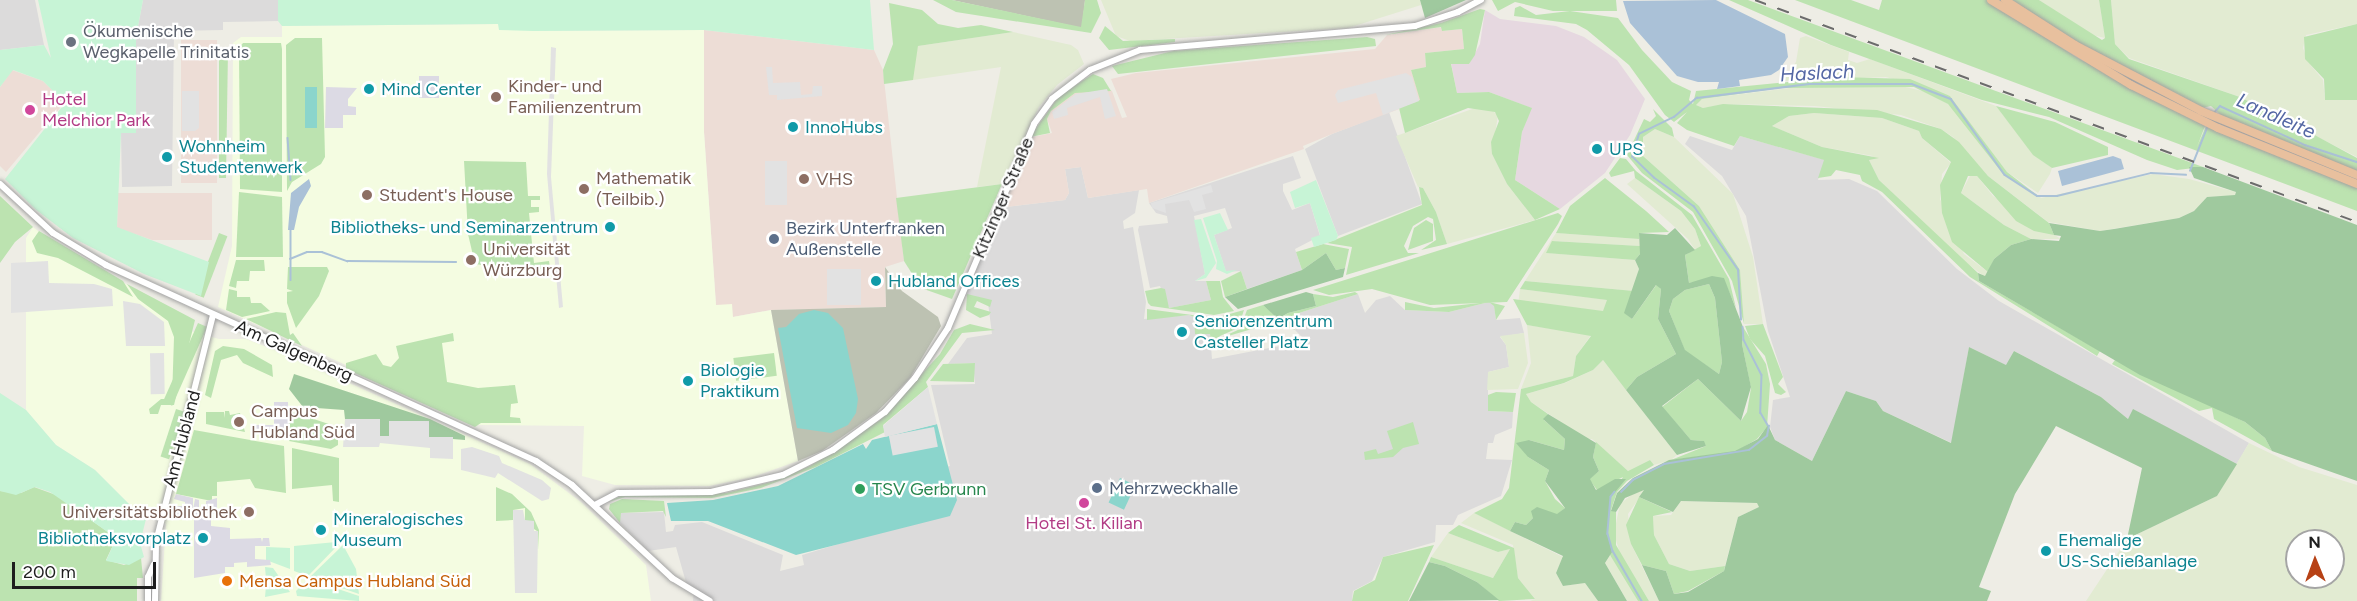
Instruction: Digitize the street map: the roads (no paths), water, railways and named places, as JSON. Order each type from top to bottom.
[{"type":"highway","points":[[1991,0],[2081,57],[2220,124],[2357,184]]},
{"type":"highway","points":[[2005,0],[2075,45],[2199,114]]},
{"type":"highway","points":[[2220,124],[2357,175]]},
{"type":"street","name":"Kitzinger Straße","points":[[595,505],[618,493],[711,492],[783,475],[833,450],[885,412],[915,378],[948,328],[1034,124],[1052,99],[1090,70],[1140,50],[1414,26],[1479,2]]},
{"type":"street","name":"Am Galgenberg","points":[[0,184],[40,223],[73,247],[213,315],[526,456],[595,505],[662,570],[710,601]]},
{"type":"street","name":"Am Hubland","points":[[155,601],[154,564],[171,478],[213,315]]},
{"type":"street","name":"Am Hubland","points":[[147,601],[148,577],[154,564]]},
{"type":"waterway","name":"Haslach","points":[[1741,320],[1738,270],[1694,207],[1654,178],[1632,157],[1639,134],[1674,117],[1697,98],[1809,84],[1912,84],[1951,99],[2005,175],[2037,196],[2057,196],[2151,173],[2186,175]]},
{"type":"waterway","name":"Landleite","points":[[2214,113],[2220,106],[2305,145],[2357,162]]},
{"type":"waterway","name":"Landleite","points":[[2190,171],[2207,128]]},
{"type":"waterway","points":[[288,138],[291,180]]},
{"type":"waterway","points":[[291,230],[291,280]]},
{"type":"waterway","points":[[290,259],[307,252],[322,252],[347,261],[456,262]]},
{"type":"waterway","name":"Haslach","points":[[1743,327],[1744,340],[1762,375],[1761,413],[1768,425]]},
{"type":"waterway","name":"Haslach","points":[[1621,492],[1633,480],[1664,464],[1749,450],[1767,436],[1769,426]]},
{"type":"waterway","name":"Haslach","points":[[1615,492],[1611,497],[1608,534],[1613,551],[1642,601]]},
{"type":"railway","points":[[1755,0],[2357,222]]},
{"type":"place","name":"Ökumenische Wegkapelle Trinitatis","points":[[71,42]]},
{"type":"place","name":"Mind Center","points":[[369,89]]},
{"type":"place","name":"Kinder- und Familienzentrum","points":[[496,97]]},
{"type":"place","name":"Hotel Melchior Park","points":[[30,110]]},
{"type":"place","name":"InnoHubs","points":[[793,127]]},
{"type":"place","name":"UPS","points":[[1597,149]]},
{"type":"place","name":"Wohnheim Studentenwerk","points":[[167,157]]},
{"type":"place","name":"VHS","points":[[804,179]]},
{"type":"place","name":"Mathematik (Teilbib.)","points":[[584,189]]},
{"type":"place","name":"Student's House","points":[[367,195]]},
{"type":"place","name":"Bibliotheks- und Seminarzentrum","points":[[610,227]]},
{"type":"place","name":"Bezirk Unterfranken Außenstelle","points":[[774,239]]},
{"type":"place","name":"Universität Würzburg","points":[[471,260]]},
{"type":"place","name":"Hubland Offices","points":[[876,281]]},
{"type":"place","name":"Seniorenzentrum Casteller Platz","points":[[1182,332]]},
{"type":"place","name":"Biologie Praktikum","points":[[688,381]]},
{"type":"place","name":"Campus Hubland Süd","points":[[239,422]]},
{"type":"place","name":"Mehrzweckhalle","points":[[1097,488]]},
{"type":"place","name":"TSV Gerbrunn","points":[[860,489]]},
{"type":"place","name":"Hotel St. Kilian","points":[[1084,503]]},
{"type":"place","name":"Universitätsbibliothek","points":[[249,512]]},
{"type":"place","name":"Mineralogisches Museum","points":[[321,530]]},
{"type":"place","name":"Bibliotheksvorplatz","points":[[203,538]]},
{"type":"place","name":"Ehemalige US-Schießanlage","points":[[2046,551]]},
{"type":"place","name":"Mensa Campus Hubland Süd","points":[[227,581]]}]
